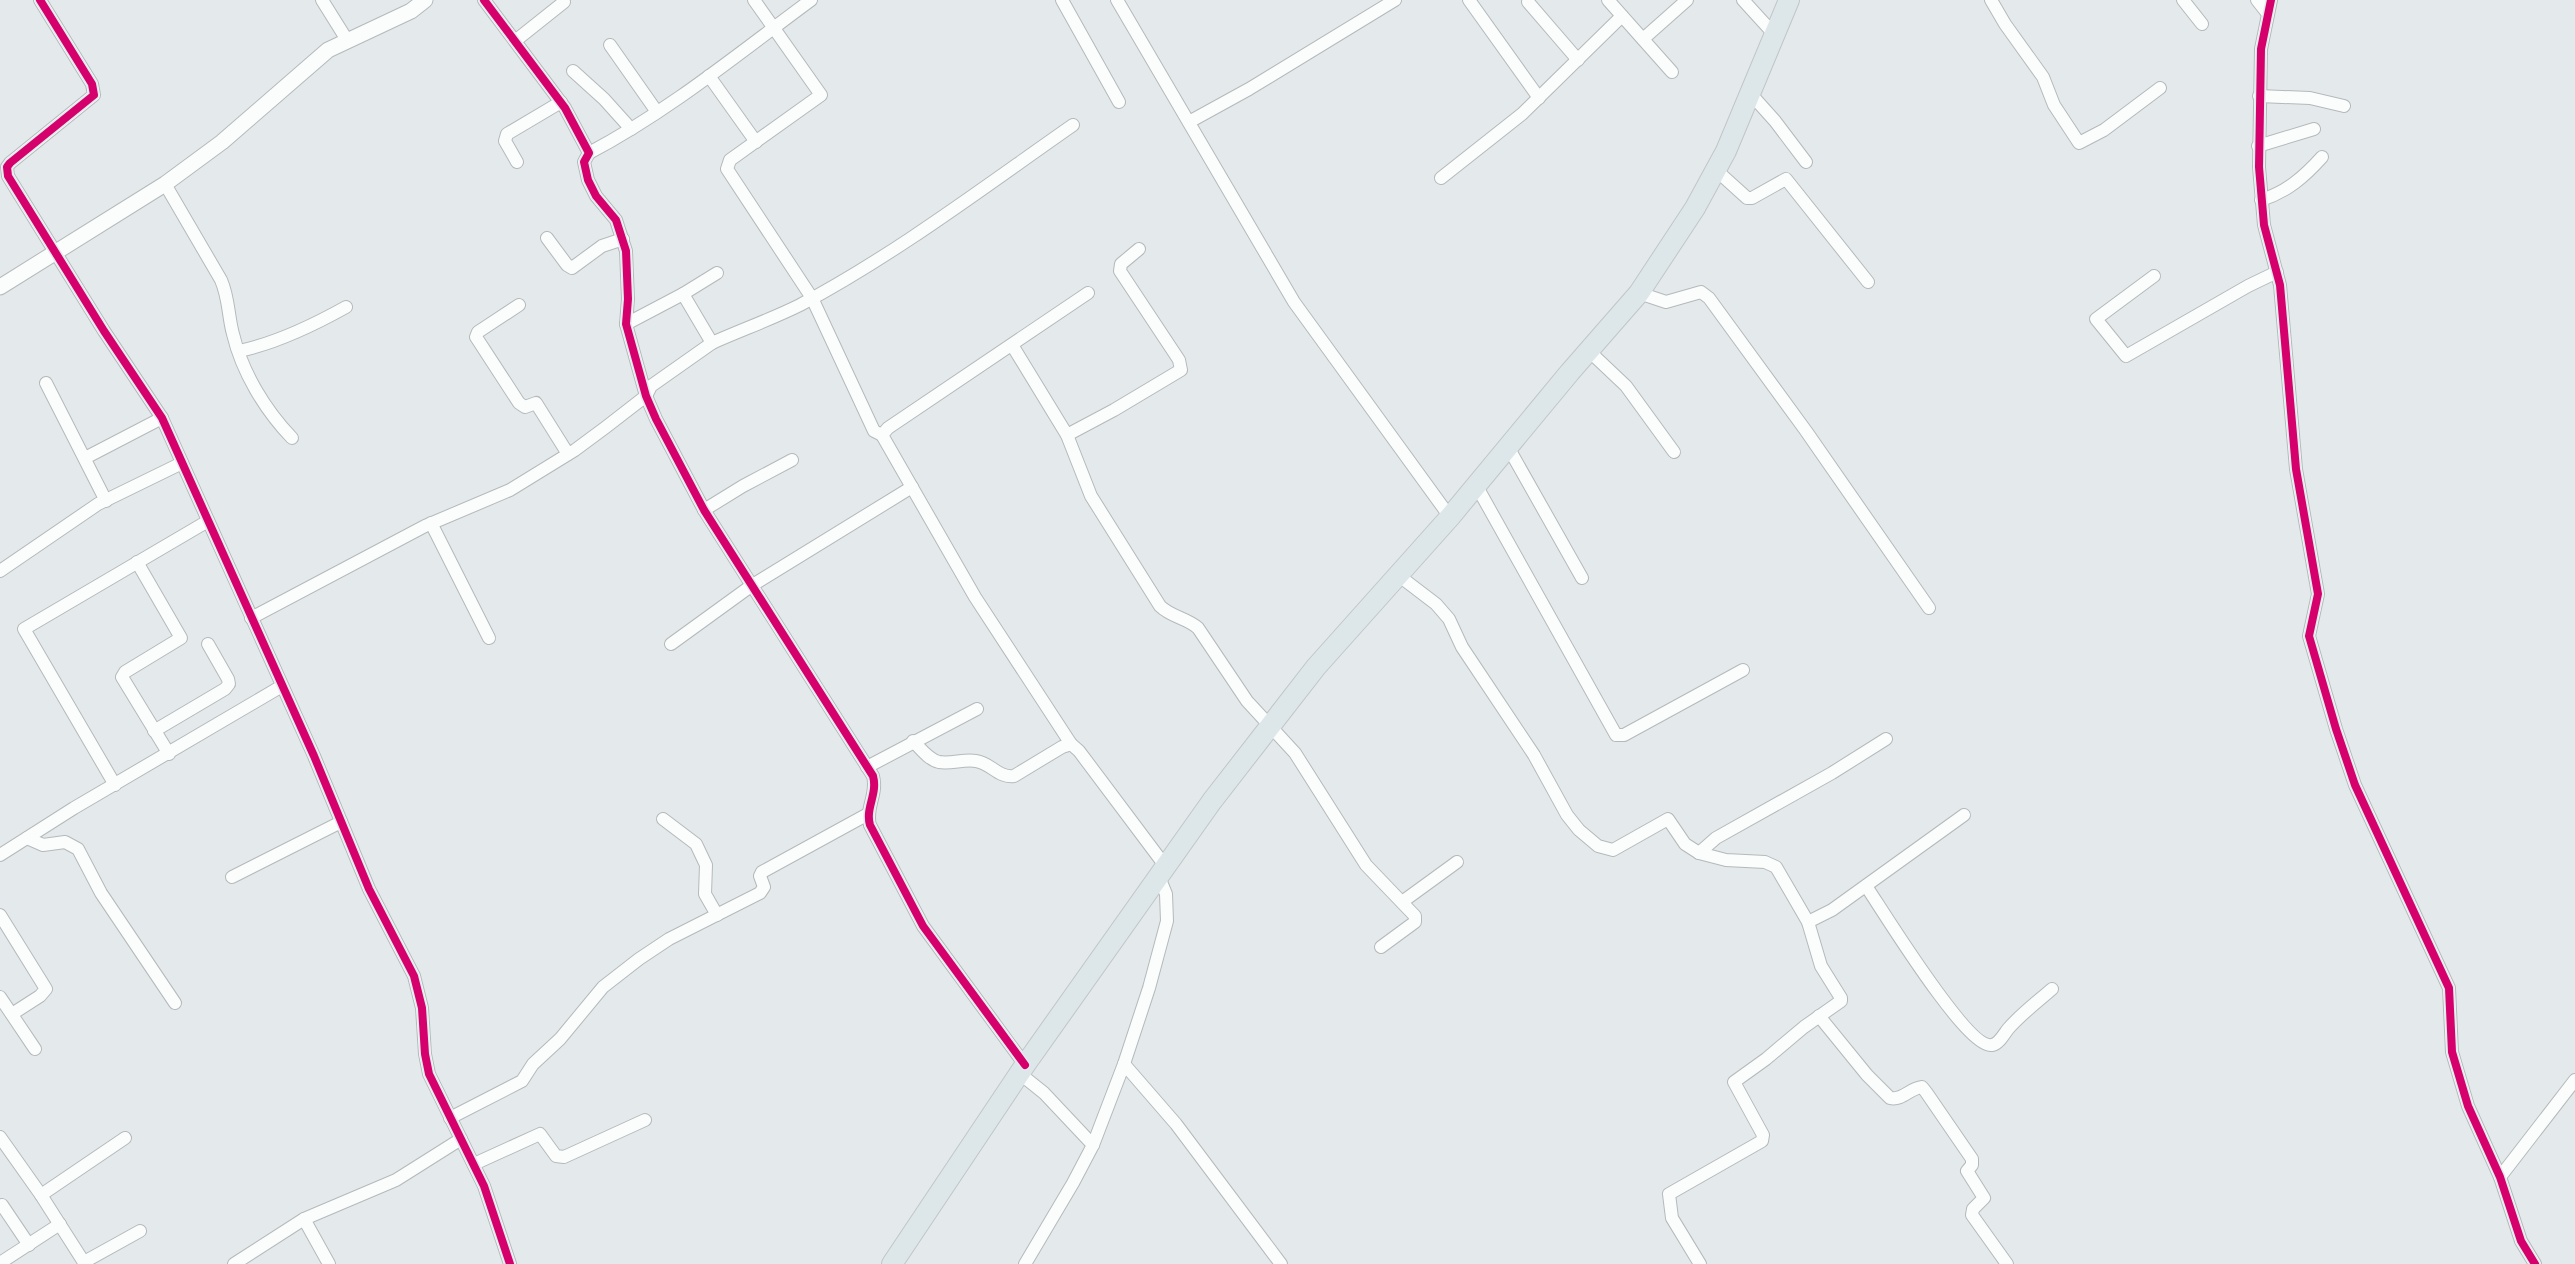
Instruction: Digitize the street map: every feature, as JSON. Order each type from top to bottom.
[{"type":"main road","points":[[892,1264],[1022,1069],[1212,801],[1270,725],[1316,667],[1450,517],[1639,293],[1695,208],[1716,170],[1789,0]]},
{"type":"street","points":[[40,0],[94,90],[89,100],[7,167],[8,176],[162,418],[314,756],[369,889],[414,976],[422,1008],[425,1054],[429,1074],[474,1164],[510,1264]]},
{"type":"street","points":[[322,0],[347,40]]},
{"type":"street","points":[[0,287],[165,184],[222,142],[328,50],[411,11],[424,0]]},
{"type":"street","points":[[484,0],[561,102],[589,153]]},
{"type":"street","points":[[754,0],[821,95],[730,160],[727,169],[812,298],[874,430],[882,435],[975,597],[1071,744],[1163,872],[1167,921],[1125,1064],[1093,1145],[1025,1264]]},
{"type":"street","points":[[812,0],[657,112],[589,153],[584,162],[588,180],[596,196],[616,220],[623,239],[626,250],[628,299],[626,324],[646,396],[685,477],[873,776],[875,790],[868,814],[870,825],[923,926],[1022,1069],[1093,1145]]},
{"type":"street","points":[[1062,0],[1119,102]]},
{"type":"street","points":[[1117,0],[1294,302],[1450,517]]},
{"type":"street","points":[[1189,122],[1249,89],[1395,0]]},
{"type":"street","points":[[1469,0],[1539,98]]},
{"type":"street","points":[[1608,0],[1672,72]]},
{"type":"street","points":[[1643,39],[1687,0]]},
{"type":"street","points":[[1743,0],[1774,33]]},
{"type":"street","points":[[1991,0],[2005,24],[2043,77],[2054,105],[2079,143],[2083,143],[2104,130],[2160,88]]},
{"type":"street","points":[[2183,0],[2202,24]]},
{"type":"street","points":[[2257,0],[2268,14]]},
{"type":"street","points":[[2271,0],[2261,49],[2258,146],[2261,200],[2264,225],[2277,272],[2296,469],[2318,594],[2309,636],[2355,785],[2450,987],[2452,1052],[2468,1106],[2500,1177],[2521,1241],[2535,1264]]},
{"type":"street","points":[[515,41],[564,2]]},
{"type":"street","points":[[1528,2],[1578,60]]},
{"type":"street","points":[[1441,178],[1500,133],[1622,16]]},
{"type":"street","points":[[610,45],[657,112]]},
{"type":"street","points":[[573,71],[604,99],[631,129]]},
{"type":"street","points":[[709,76],[756,142]]},
{"type":"street","points":[[1749,92],[1775,121],[1806,162]]},
{"type":"street","points":[[2259,96],[2310,98],[2343,106]]},
{"type":"street","points":[[517,162],[505,141],[507,134],[561,102]]},
{"type":"street","points":[[251,618],[431,523],[510,490],[568,454],[646,396],[651,386],[712,343],[812,298],[904,242],[1073,125]]},
{"type":"street","points":[[2258,146],[2314,129]]},
{"type":"street","points":[[2261,200],[2287,189],[2322,157]]},
{"type":"street","points":[[1716,170],[1747,198],[1752,198],[1786,179],[1868,282]]},
{"type":"street","points":[[165,184],[221,280],[227,294],[231,326],[239,351],[270,413],[292,438]]},
{"type":"street","points":[[547,238],[569,268],[602,246],[623,239]]},
{"type":"street","points":[[1067,435],[1181,370],[1179,360],[1120,271],[1120,264],[1139,249]]},
{"type":"street","points":[[2154,276],[2096,319],[2126,356],[2248,286],[2277,272]]},
{"type":"street","points":[[626,324],[717,273]]},
{"type":"street","points":[[1639,293],[1666,302],[1701,292],[1705,293],[1806,431],[1929,608]]},
{"type":"street","points":[[882,435],[888,428],[1088,293]]},
{"type":"street","points":[[683,294],[712,343]]},
{"type":"street","points":[[519,306],[478,332],[476,337],[519,403],[525,407],[533,403],[539,407],[568,454]]},
{"type":"street","points":[[239,351],[259,347],[309,327],[346,307]]},
{"type":"street","points":[[1012,345],[1067,435],[1091,496],[1160,606],[1166,612],[1193,623],[1198,628],[1247,702],[1295,753],[1366,865],[1416,919],[1381,947]]},
{"type":"street","points":[[1589,351],[1626,386],[1674,452]]},
{"type":"street","points":[[46,383],[106,501]]},
{"type":"street","points":[[85,458],[162,418]]},
{"type":"street","points":[[1508,447],[1582,578]]},
{"type":"street","points":[[704,510],[792,460]]},
{"type":"street","points":[[0,571],[106,501],[182,463]]},
{"type":"street","points":[[1476,485],[1616,735],[1624,735],[1743,670]]},
{"type":"street","points":[[671,644],[752,586],[912,487]]},
{"type":"street","points":[[115,786],[24,629],[208,521]]},
{"type":"street","points":[[431,523],[489,638]]},
{"type":"street","points":[[137,562],[181,638],[123,674],[124,681],[169,754]]},
{"type":"street","points":[[1398,575],[1436,604],[1449,618],[1462,647],[1534,755],[1563,808],[1579,830],[1598,846],[1613,850],[1668,819],[1685,844],[1699,853],[1726,860],[1766,862],[1776,867],[1808,922],[1821,966],[1841,998],[1838,1004],[1819,1016],[1734,1082],[1763,1135],[1762,1141],[1669,1194],[1672,1218],[1700,1264]]},
{"type":"street","points":[[154,731],[225,689],[229,684],[228,678],[208,644]]},
{"type":"street","points":[[0,855],[282,686]]},
{"type":"street","points":[[867,767],[977,709]]},
{"type":"street","points":[[1699,853],[1716,838],[1832,773],[1886,739]]},
{"type":"street","points":[[914,741],[939,762],[966,760],[982,762],[1007,777],[1014,776],[1071,744]]},
{"type":"street","points":[[450,1118],[516,1086],[533,1065],[560,1039],[603,987],[616,976],[669,939],[760,893],[764,887],[760,876],[765,870],[868,814]]},
{"type":"street","points":[[1808,922],[1832,910],[1964,815]]},
{"type":"street","points":[[663,819],[696,844],[706,864],[705,894],[717,915]]},
{"type":"street","points":[[232,877],[341,822]]},
{"type":"street","points":[[27,838],[43,845],[65,842],[78,849],[107,902],[175,1002]]},
{"type":"street","points":[[1402,902],[1457,862]]},
{"type":"street","points":[[1866,886],[1944,1002],[1971,1035],[1983,1044],[1991,1045],[1997,1042],[2024,1013],[2052,989]]},
{"type":"street","points":[[0,915],[46,989],[12,1014]]},
{"type":"street","points":[[0,997],[35,1049]]},
{"type":"street","points":[[1819,1016],[1867,1075],[1890,1098],[1899,1098],[1918,1087],[1926,1092],[1972,1159],[1972,1165],[1967,1171],[1984,1198],[1973,1209],[1972,1215],[2006,1264]]},
{"type":"street","points":[[1125,1064],[1176,1124],[1281,1264]]},
{"type":"street","points":[[2500,1177],[2575,1080]]},
{"type":"street","points":[[474,1164],[540,1134],[556,1156],[564,1157],[645,1120]]},
{"type":"street","points":[[0,1137],[85,1263],[140,1231]]},
{"type":"street","points":[[41,1195],[125,1138]]},
{"type":"street","points":[[234,1264],[304,1219],[396,1180],[461,1139]]},
{"type":"street","points":[[2,1205],[29,1245]]},
{"type":"street","points":[[304,1219],[329,1264]]},
{"type":"street","points":[[0,1263],[60,1224]]},
{"type":"cycle path","points":[[40,0],[92,84],[94,95],[10,163],[7,167],[8,176],[104,331],[162,418],[314,756],[369,889],[414,976],[422,1008],[425,1054],[429,1074],[484,1186],[510,1264]]},
{"type":"cycle path","points":[[484,0],[565,108],[589,153],[584,162],[588,180],[596,196],[616,220],[626,251],[628,299],[626,324],[646,396],[656,419],[704,510],[873,776],[870,825],[923,926],[1025,1065]]},
{"type":"cycle path","points":[[2271,0],[2261,49],[2259,167],[2264,225],[2280,285],[2296,469],[2318,594],[2309,636],[2355,785],[2449,988],[2452,1052],[2468,1106],[2500,1177],[2521,1241],[2535,1264]]}]
